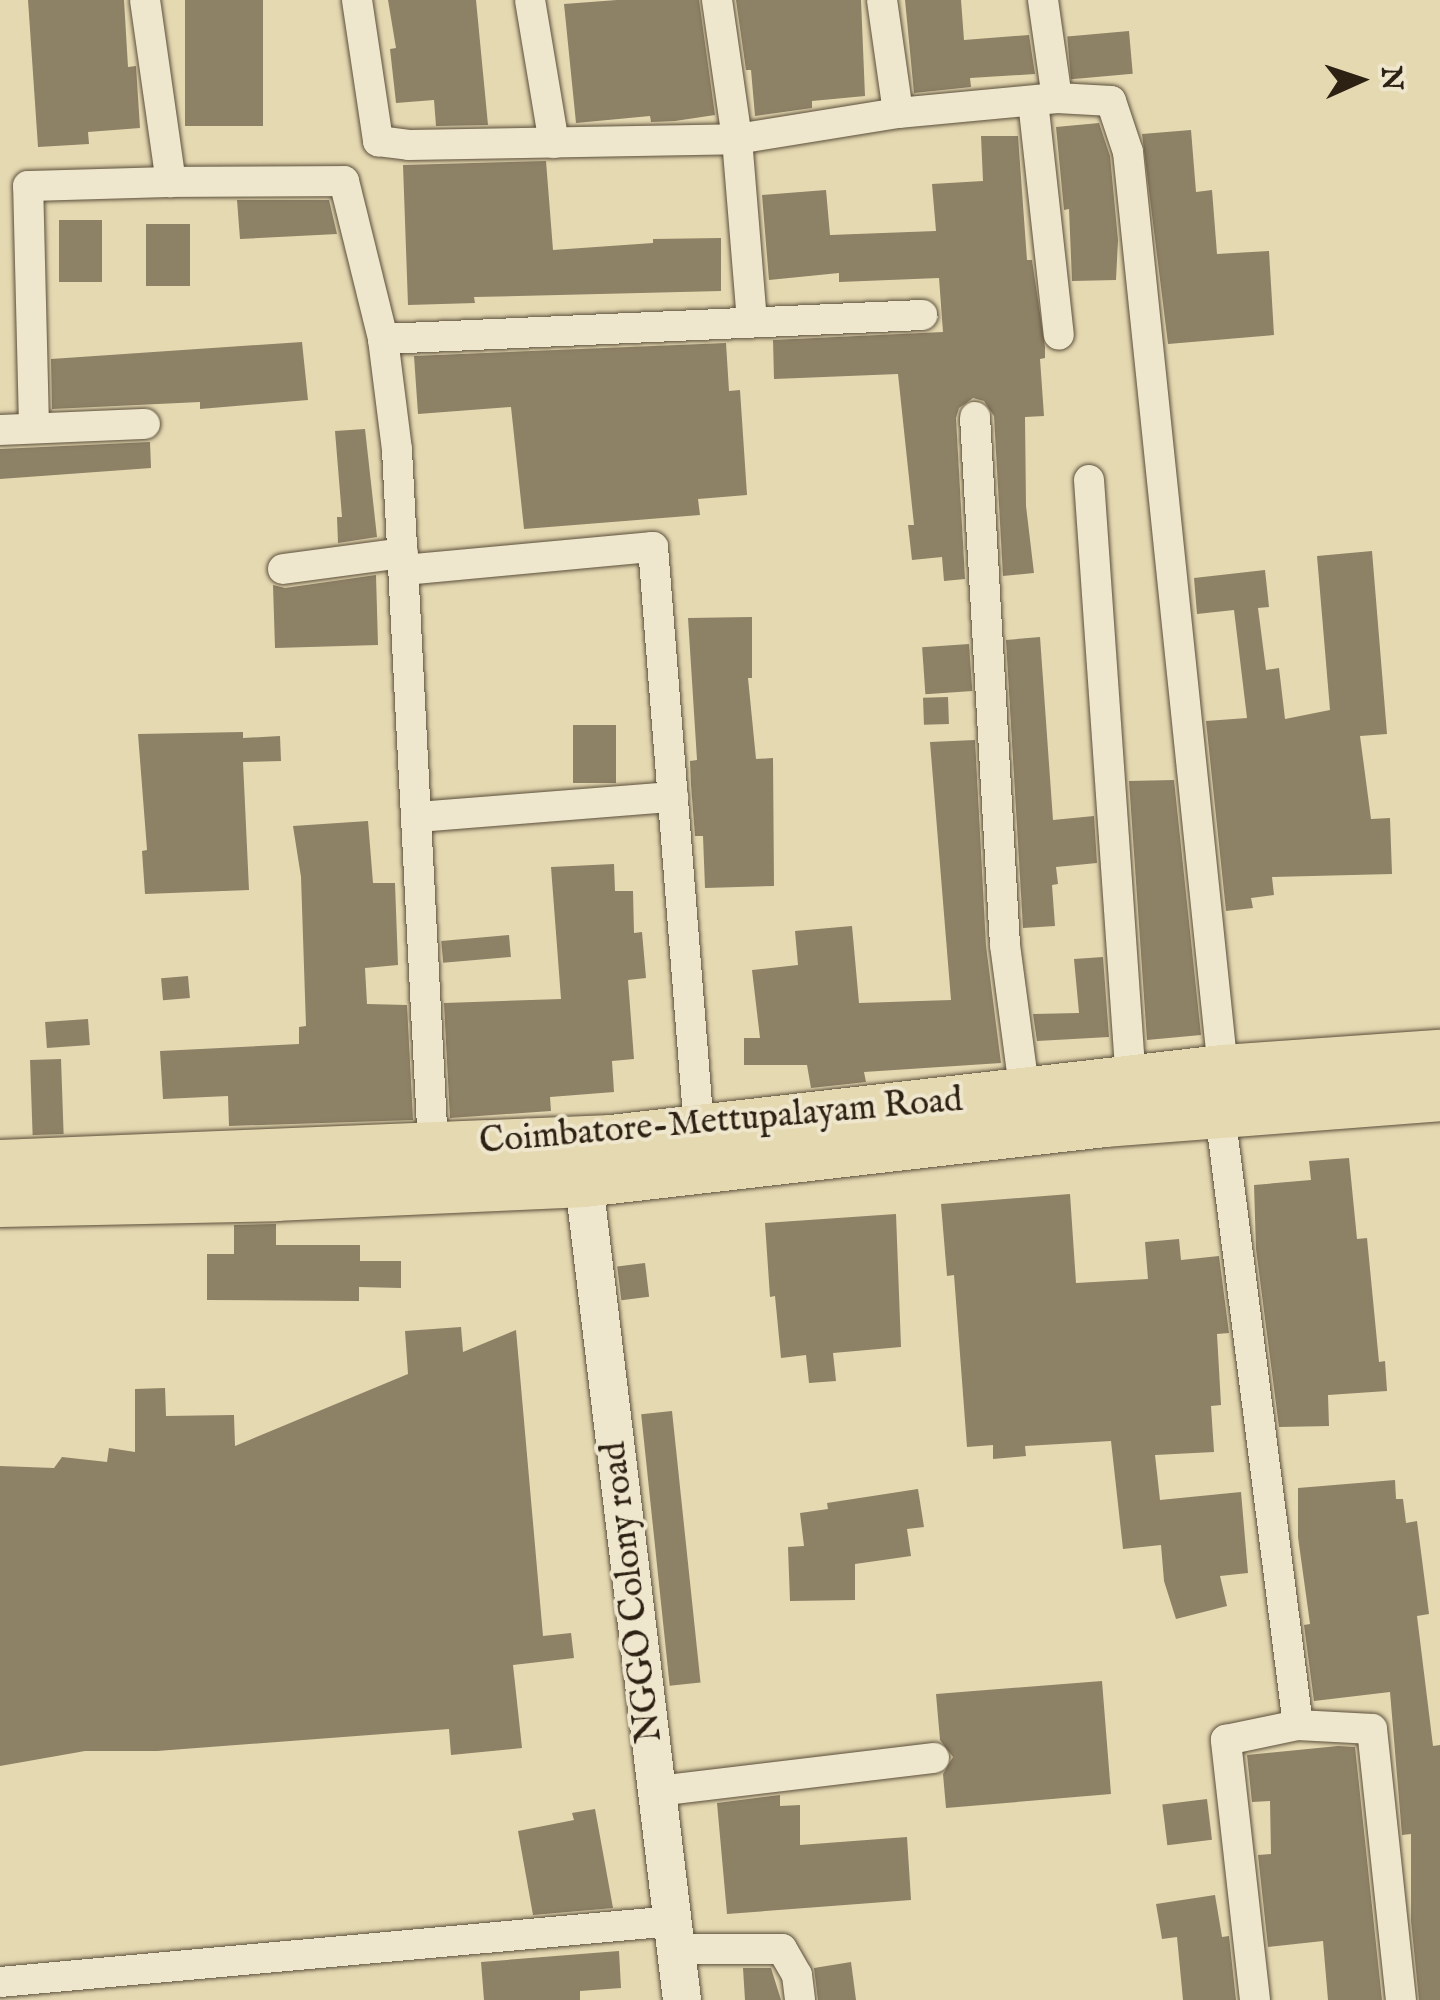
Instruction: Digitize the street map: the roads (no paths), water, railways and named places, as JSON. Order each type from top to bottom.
[{"type":"highway","name":"Coimbatore-Mettupalayam Road","points":[[0,1164],[433,1146],[582,1162],[700,1129],[1131,1082],[1221,1091],[1440,1054]]},
{"type":"highway","points":[[0,1203],[582,1162],[1221,1091],[1440,1097]]},
{"type":"street","points":[[145,0],[171,182]]},
{"type":"street","points":[[356,0],[378,141],[554,143],[737,138],[898,112],[1045,100],[1111,101],[1128,152],[1221,1091],[1298,1725]]},
{"type":"street","points":[[530,0],[554,143]]},
{"type":"street","points":[[717,0],[737,138],[752,322]]},
{"type":"street","points":[[882,0],[898,112]]},
{"type":"street","points":[[1043,0],[1059,335]]},
{"type":"street","points":[[34,426],[28,186],[344,180],[383,339],[404,562],[433,1146]]},
{"type":"street","points":[[383,339],[922,315]]},
{"type":"street","points":[[975,417],[1005,945],[1025,1094]]},
{"type":"street","points":[[0,430],[145,424]]},
{"type":"street","points":[[1090,480],[1131,1082]]},
{"type":"street","points":[[283,569],[653,547],[700,1129]]},
{"type":"street","points":[[417,817],[673,797]]},
{"type":"street","name":"NGGO Colony road","points":[[582,1162],[682,2000]]},
{"type":"street","points":[[1256,2000],[1226,1740],[1298,1725],[1372,1729],[1400,2000]]},
{"type":"street","points":[[657,1791],[934,1758]]},
{"type":"street","points":[[0,1982],[674,1935],[782,1948],[797,1975],[800,2000]]}]
